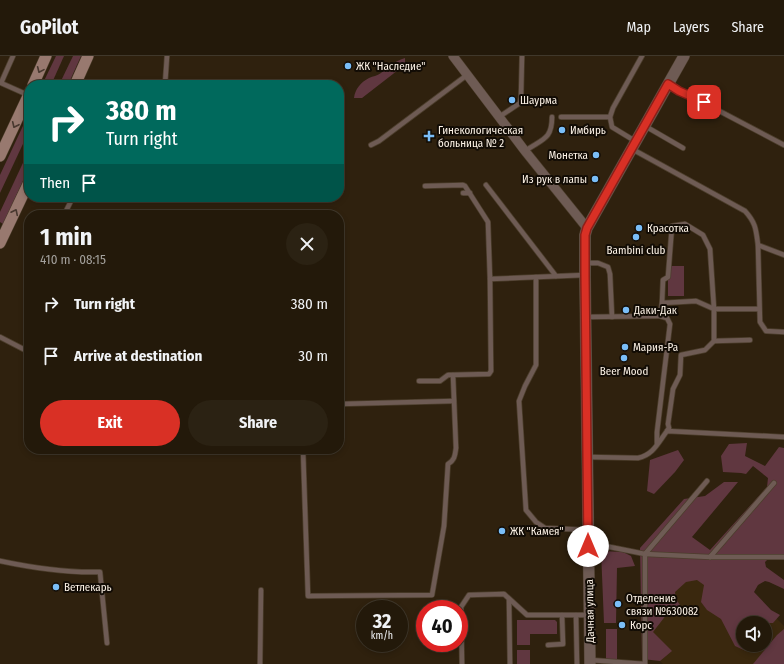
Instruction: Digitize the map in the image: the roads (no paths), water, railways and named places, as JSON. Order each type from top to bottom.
[{"type":"main road","points":[[35,80],[46,56]]},
{"type":"main road","points":[[77,80],[88,56]]},
{"type":"main road","points":[[0,156],[24,104]]},
{"type":"main road","points":[[0,242],[24,192]]},
{"type":"street","points":[[453,56],[525,151],[587,228]]},
{"type":"street","name":"Дачная улица","points":[[590,662],[585,235],[587,228],[684,56]]},
{"type":"lane","points":[[13,56],[0,82],[24,89]]},
{"type":"lane","points":[[165,80],[167,56]]},
{"type":"lane","points":[[499,117],[520,103],[522,56]]},
{"type":"lane","points":[[642,56],[614,106],[610,117],[612,127],[634,146],[745,212],[752,219],[755,225],[758,245],[760,322],[766,331],[784,332]]},
{"type":"lane","points":[[371,145],[379,141],[467,75]]},
{"type":"lane","points":[[668,84],[784,145]]},
{"type":"lane","points":[[525,151],[548,136],[552,129],[552,117]]},
{"type":"lane","points":[[561,117],[610,117]]},
{"type":"lane","points":[[645,126],[683,148]]},
{"type":"lane","points":[[486,185],[556,276]]},
{"type":"lane","points":[[419,382],[440,381],[446,375],[488,374],[491,371],[488,222],[465,186],[425,186]]},
{"type":"lane","points":[[463,193],[470,193]]},
{"type":"lane","points":[[660,316],[663,280],[668,277],[672,226],[685,224],[703,235],[710,249],[714,309],[714,341]]},
{"type":"lane","points":[[758,245],[784,255]]},
{"type":"lane","points":[[585,263],[598,263],[608,267],[610,274],[612,317]]},
{"type":"lane","points":[[490,278],[585,275]]},
{"type":"lane","points":[[536,277],[536,365],[519,400],[526,510],[536,522],[545,528],[588,530]]},
{"type":"lane","points":[[662,303],[696,301],[714,309],[759,309]]},
{"type":"lane","points":[[586,317],[660,316],[667,318],[670,324],[657,432],[657,445]]},
{"type":"lane","points":[[0,337],[24,349]]},
{"type":"lane","points":[[588,457],[638,458],[646,457],[653,452],[669,428],[668,424],[673,389],[680,375],[681,356],[705,350],[714,341],[750,340]]},
{"type":"lane","points":[[303,454],[308,596],[432,595],[444,526],[448,464],[452,461],[455,452],[453,375]]},
{"type":"lane","points":[[344,404],[454,401]]},
{"type":"lane","points":[[666,431],[784,437]]},
{"type":"lane","points":[[590,662],[645,664],[645,554],[707,481]]},
{"type":"lane","points":[[710,557],[774,482]]},
{"type":"lane","points":[[588,546],[600,545],[645,554],[710,557],[783,556]]},
{"type":"lane","points":[[0,561],[29,567],[100,572],[107,643]]},
{"type":"lane","points":[[260,664],[261,590]]},
{"type":"lane","points":[[462,664],[461,608],[470,594],[502,594],[527,615],[590,614]]},
{"type":"lane","points":[[509,599],[510,664]]},
{"type":"lane","points":[[548,645],[562,644],[562,615]]},
{"type":"lane","points":[[576,615],[577,664]]},
{"type":"place","name":"ЖК \"Наследие\"","points":[[348,66]]},
{"type":"place","name":"Шаурма","points":[[512,100]]},
{"type":"place","name":"Имбирь","points":[[562,130]]},
{"type":"place","name":"Гинекологическая больница № 2","points":[[429,136]]},
{"type":"place","name":"Монетка","points":[[596,155]]},
{"type":"place","name":"Из рук в лапы","points":[[595,179]]},
{"type":"place","name":"Красотка","points":[[639,228]]},
{"type":"place","name":"Bambini club","points":[[636,237]]},
{"type":"place","name":"Даки-Дак","points":[[626,310]]},
{"type":"place","name":"Мария-Ра","points":[[625,347]]},
{"type":"place","name":"Beer Mood","points":[[624,358]]},
{"type":"place","name":"ЖК \"Камея\"","points":[[502,531]]},
{"type":"place","name":"Ветлекарь","points":[[56,587]]},
{"type":"place","name":"Отделение связи №630082","points":[[618,604]]},
{"type":"place","name":"Корс","points":[[622,625]]}]
